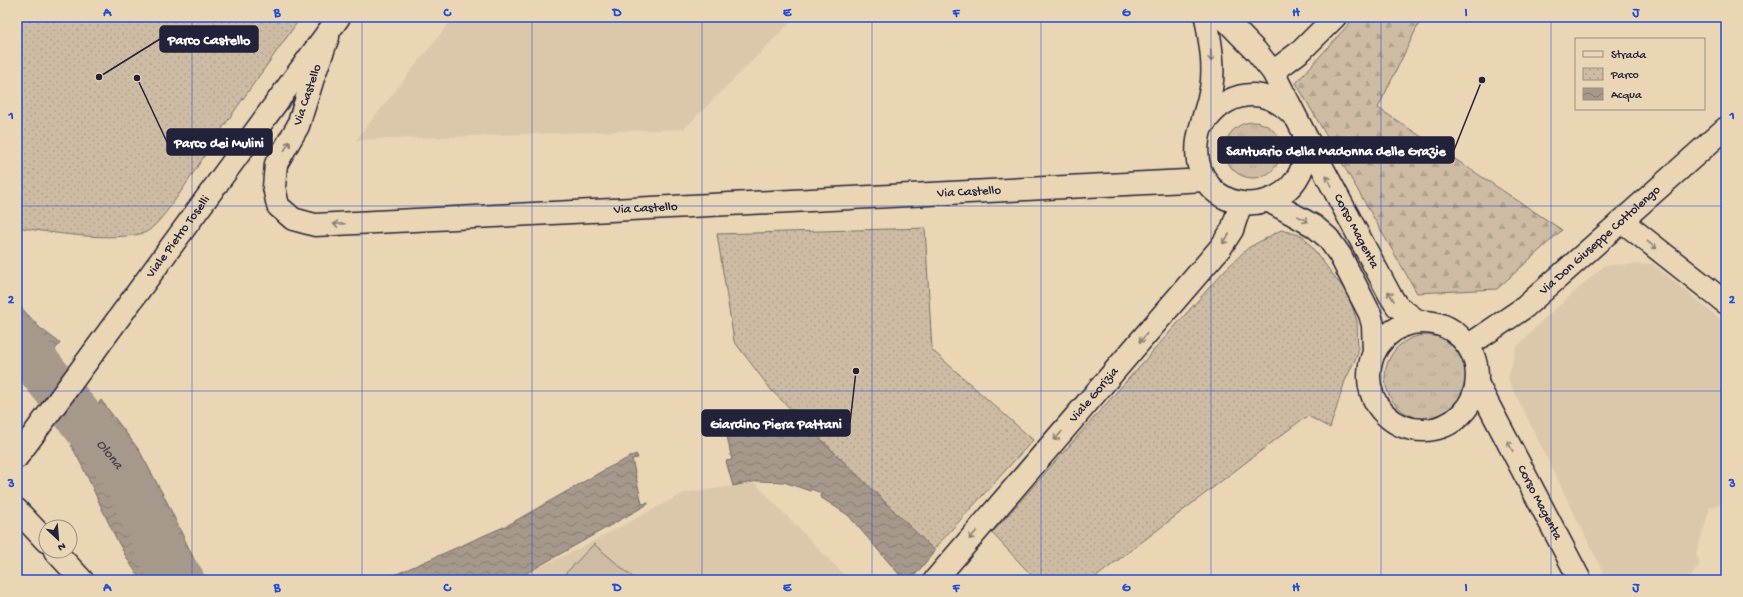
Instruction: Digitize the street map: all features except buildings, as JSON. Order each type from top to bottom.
[{"type":"street","name":"Corso Magenta","points":[[1202,126],[1210,114],[1220,105],[1233,98],[1247,95],[1261,96],[1275,100],[1287,108],[1300,125],[1305,145],[1305,159],[1300,173],[1293,185],[1282,194],[1269,201],[1255,204],[1241,203],[1228,199],[1216,191],[1206,180],[1201,170],[1197,154],[1198,140],[1211,88],[1212,56],[1206,17]]},
{"type":"street","name":"Corso Magenta","points":[[1223,17],[1256,51],[1273,72],[1393,301],[1419,322]]},
{"type":"street","points":[[1273,72],[1302,50],[1335,17]]},
{"type":"street","name":"Via Castello","points":[[335,23],[314,75],[298,126],[276,164],[274,187],[278,206],[293,219],[315,225],[1206,180]]},
{"type":"street","name":"Viale Pietro Toselli","points":[[21,451],[92,352],[335,23]]},
{"type":"street","name":"Via Don Giuseppe Cottolengo","points":[[1469,345],[1525,307],[1726,128]]},
{"type":"street","name":"Corso Magenta","points":[[1269,201],[1314,226],[1333,245],[1370,314],[1374,352]]},
{"type":"street","name":"Viale Gorizia","points":[[935,580],[1220,247],[1232,230],[1241,203]]},
{"type":"street","points":[[1622,221],[1726,303]]},
{"type":"street","name":"Corso Magenta","points":[[1419,322],[1434,322],[1447,327],[1459,335],[1469,345],[1478,372],[1477,383],[1472,399],[1465,411],[1454,421],[1442,427],[1428,430],[1413,430],[1400,425],[1388,417],[1378,407],[1372,394],[1369,380],[1370,366],[1374,352],[1382,340],[1393,331],[1405,325],[1419,322]]},
{"type":"street","name":"Corso Magenta","points":[[1477,383],[1580,580]]},
{"type":"street","points":[[17,510],[38,532]]},
{"type":"street","points":[[62,559],[82,580]]},
{"type":"shaded area","points":[[454,17],[796,17],[684,129],[356,140]]},
{"type":"shaded area","points":[[1653,264],[1726,324],[1726,501],[1710,508],[1696,554],[1700,563],[1689,580],[1607,580],[1508,379],[1516,348],[1545,318],[1605,265]]},
{"type":"shaded area","points":[[755,483],[849,580],[512,580],[578,549],[684,493]]},
{"type":"green space","points":[[17,17],[301,17],[161,219],[144,233],[130,236],[98,237],[47,232],[17,227]]},
{"type":"green space","points":[[1355,17],[1422,17],[1378,108],[1562,230],[1497,289],[1417,293],[1296,83]]},
{"type":"green space","points":[[1253,122],[1264,124],[1273,130],[1279,139],[1281,150],[1279,161],[1273,170],[1264,176],[1253,178],[1242,176],[1233,170],[1227,161],[1225,150],[1227,139],[1233,130],[1242,124]]},
{"type":"green space","points":[[925,228],[932,350],[1033,440],[932,551],[772,391],[734,341],[717,234]]},
{"type":"green space","points":[[1281,230],[1303,236],[1348,294],[1357,321],[1358,353],[1345,381],[1330,428],[1308,416],[1300,421],[1092,580],[1036,580],[992,533],[1223,272],[1248,248]]},
{"type":"green space","points":[[1427,335],[1435,336],[1450,342],[1462,354],[1468,369],[1468,385],[1462,400],[1450,412],[1435,418],[1427,419],[1419,418],[1404,412],[1392,400],[1386,385],[1385,377],[1386,369],[1392,354],[1404,342],[1419,336]]},
{"type":"green space","points":[[594,544],[636,580],[559,580]]},
{"type":"water","points":[[17,303],[40,328],[60,343],[31,382],[17,365]]},
{"type":"water","points":[[101,400],[139,450],[166,500],[205,580],[141,580],[130,564],[71,445]]},
{"type":"water","points":[[798,417],[935,551],[911,580],[904,580],[848,515],[820,497],[821,493],[811,489],[810,491],[784,482],[757,481],[733,486],[726,461],[732,460],[727,436],[798,420]]},
{"type":"water","points":[[636,454],[638,458],[632,459],[642,504],[648,504],[525,574],[511,580],[376,580],[399,573],[508,525],[606,469]]},
{"type":"waterway","name":"Olona","points":[[17,343],[28,353],[124,473],[164,560],[181,580]]},
{"type":"place","name":"Parco Castello","points":[[99,77]]},
{"type":"place","name":"Parco dei Mulini","points":[[137,78]]},
{"type":"place","name":"Santuario della Madonna delle Grazie","points":[[1482,80]]},
{"type":"place","name":"Giardino Piera Pattani","points":[[856,371]]}]
